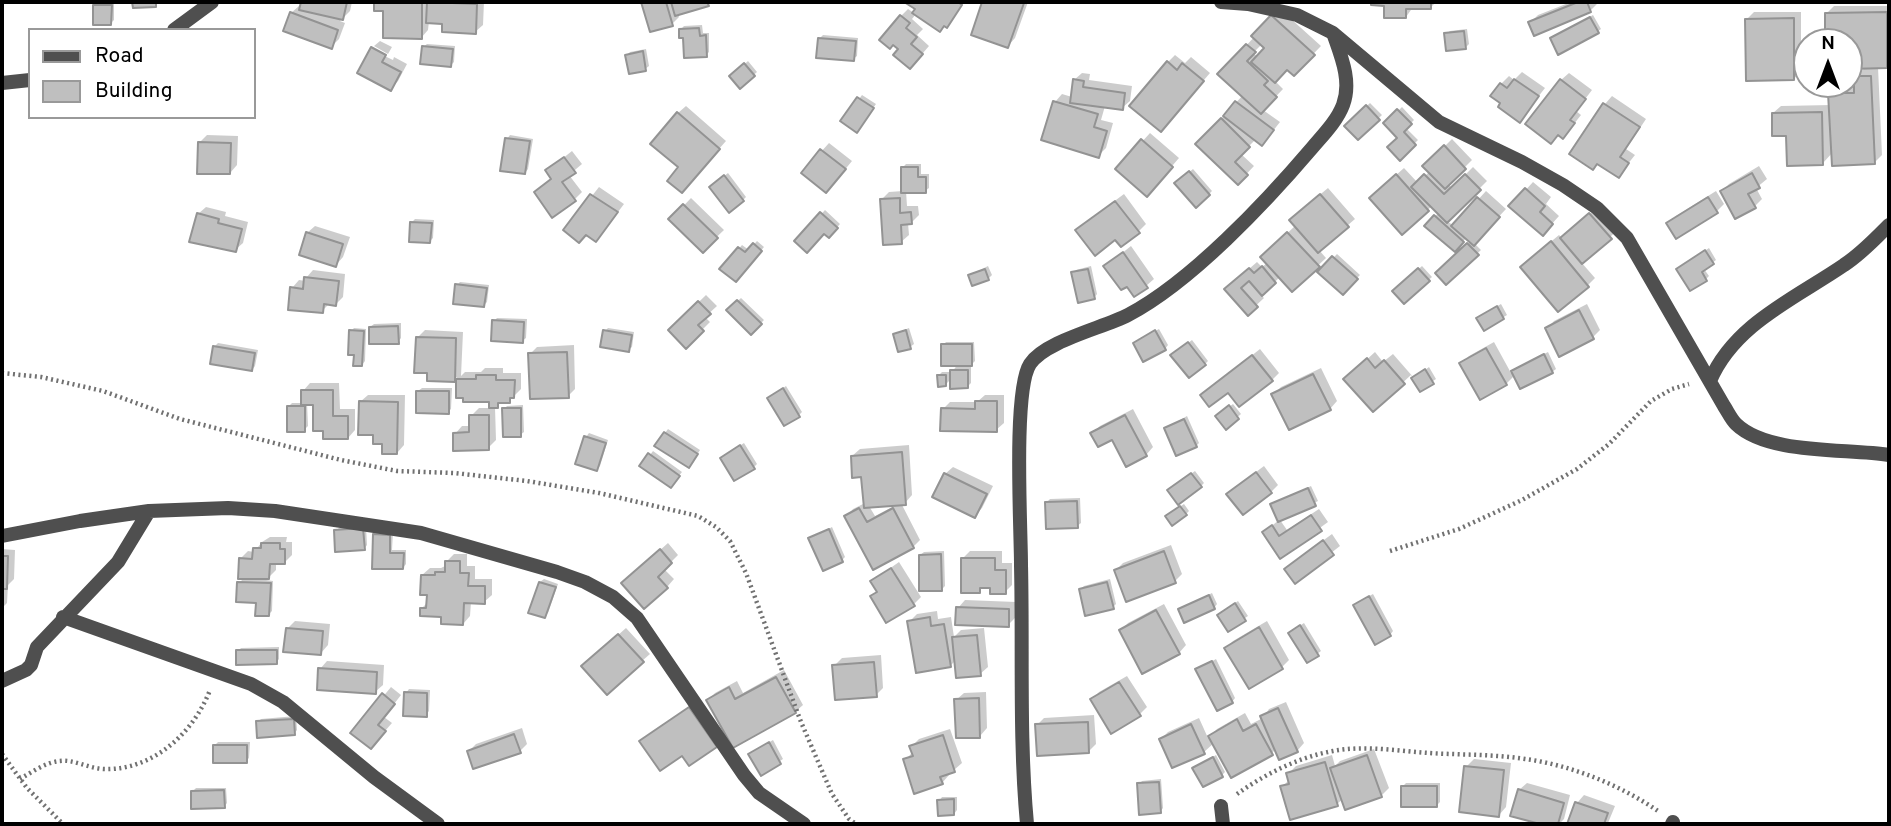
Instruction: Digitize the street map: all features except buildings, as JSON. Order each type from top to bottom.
[{"type":"street","points":[[177,28],[212,2]]},
{"type":"street","points":[[1221,2],[1248,4],[1297,15],[1333,33],[1439,122],[1522,162],[1597,208],[1627,238],[1737,425],[1764,439],[1787,446],[1889,455]]},
{"type":"street","points":[[1027,824],[1021,732],[1020,506],[1023,391],[1029,365],[1040,353],[1127,315],[1153,300],[1195,267],[1294,170],[1331,126],[1343,106],[1347,88],[1344,66],[1333,33]]},
{"type":"street","points":[[2,83],[28,80]]},
{"type":"street","points":[[1710,381],[1718,362],[1731,346],[1787,301],[1846,264],[1889,225]]},
{"type":"street","points":[[2,536],[80,520],[149,511],[228,508],[335,518],[421,533],[585,582],[613,597],[637,618],[744,775],[759,793],[804,824]]},
{"type":"street","points":[[2,681],[31,665],[37,647],[118,562],[149,511]]},
{"type":"street","points":[[63,617],[251,684],[283,702],[374,777],[438,824]]},
{"type":"street","points":[[1221,806],[1223,824]]},
{"type":"path","points":[[2,373],[41,377],[103,391],[180,419],[341,460],[397,471],[527,481],[599,493],[698,516],[716,527],[730,541],[746,573],[801,722],[832,794],[849,819],[856,824]]},
{"type":"path","points":[[1390,551],[1459,529],[1522,500],[1577,469],[1609,444],[1651,401],[1672,389],[1710,381]]},
{"type":"path","points":[[20,779],[61,760],[107,769],[135,765],[153,758],[173,744],[194,721],[206,701],[217,670]]},
{"type":"path","points":[[1221,806],[1273,771],[1332,751],[1360,748],[1496,756],[1555,765],[1622,790],[1643,801],[1672,823]]},
{"type":"path","points":[[2,754],[20,779],[63,824]]}]
